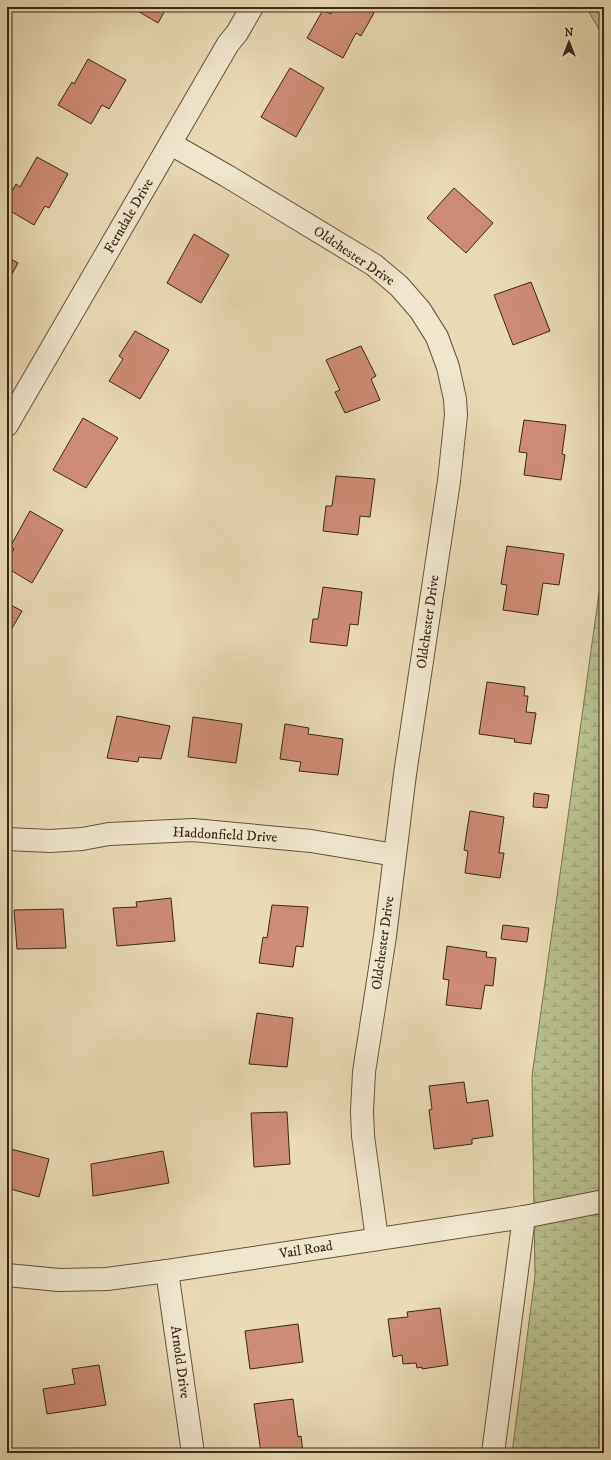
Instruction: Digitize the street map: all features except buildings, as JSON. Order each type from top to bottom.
[{"type":"street","name":"Ferndale Drive","points":[[7,425],[228,44],[252,7]]},
{"type":"street","name":"Oldchester Drive","points":[[171,144],[374,265],[399,286],[420,310],[437,337],[448,367],[456,399],[456,422],[449,481],[406,766],[385,936],[364,1072],[362,1111],[363,1136],[378,1239]]},
{"type":"street","name":"Haddonfield Drive","points":[[7,839],[50,841],[82,839],[109,834],[193,830],[311,841],[395,855]]},
{"type":"street","name":"Vail Road","points":[[7,1275],[59,1280],[108,1279],[378,1239],[524,1216],[604,1201]]},
{"type":"street","points":[[493,1453],[524,1216]]},
{"type":"street","name":"Arnold Drive","points":[[167,1271],[194,1453]]},
{"type":"green space","points":[[586,7],[604,7],[604,38]]},
{"type":"green space","points":[[604,557],[604,1453],[512,1453],[535,1276],[532,1076]]}]
